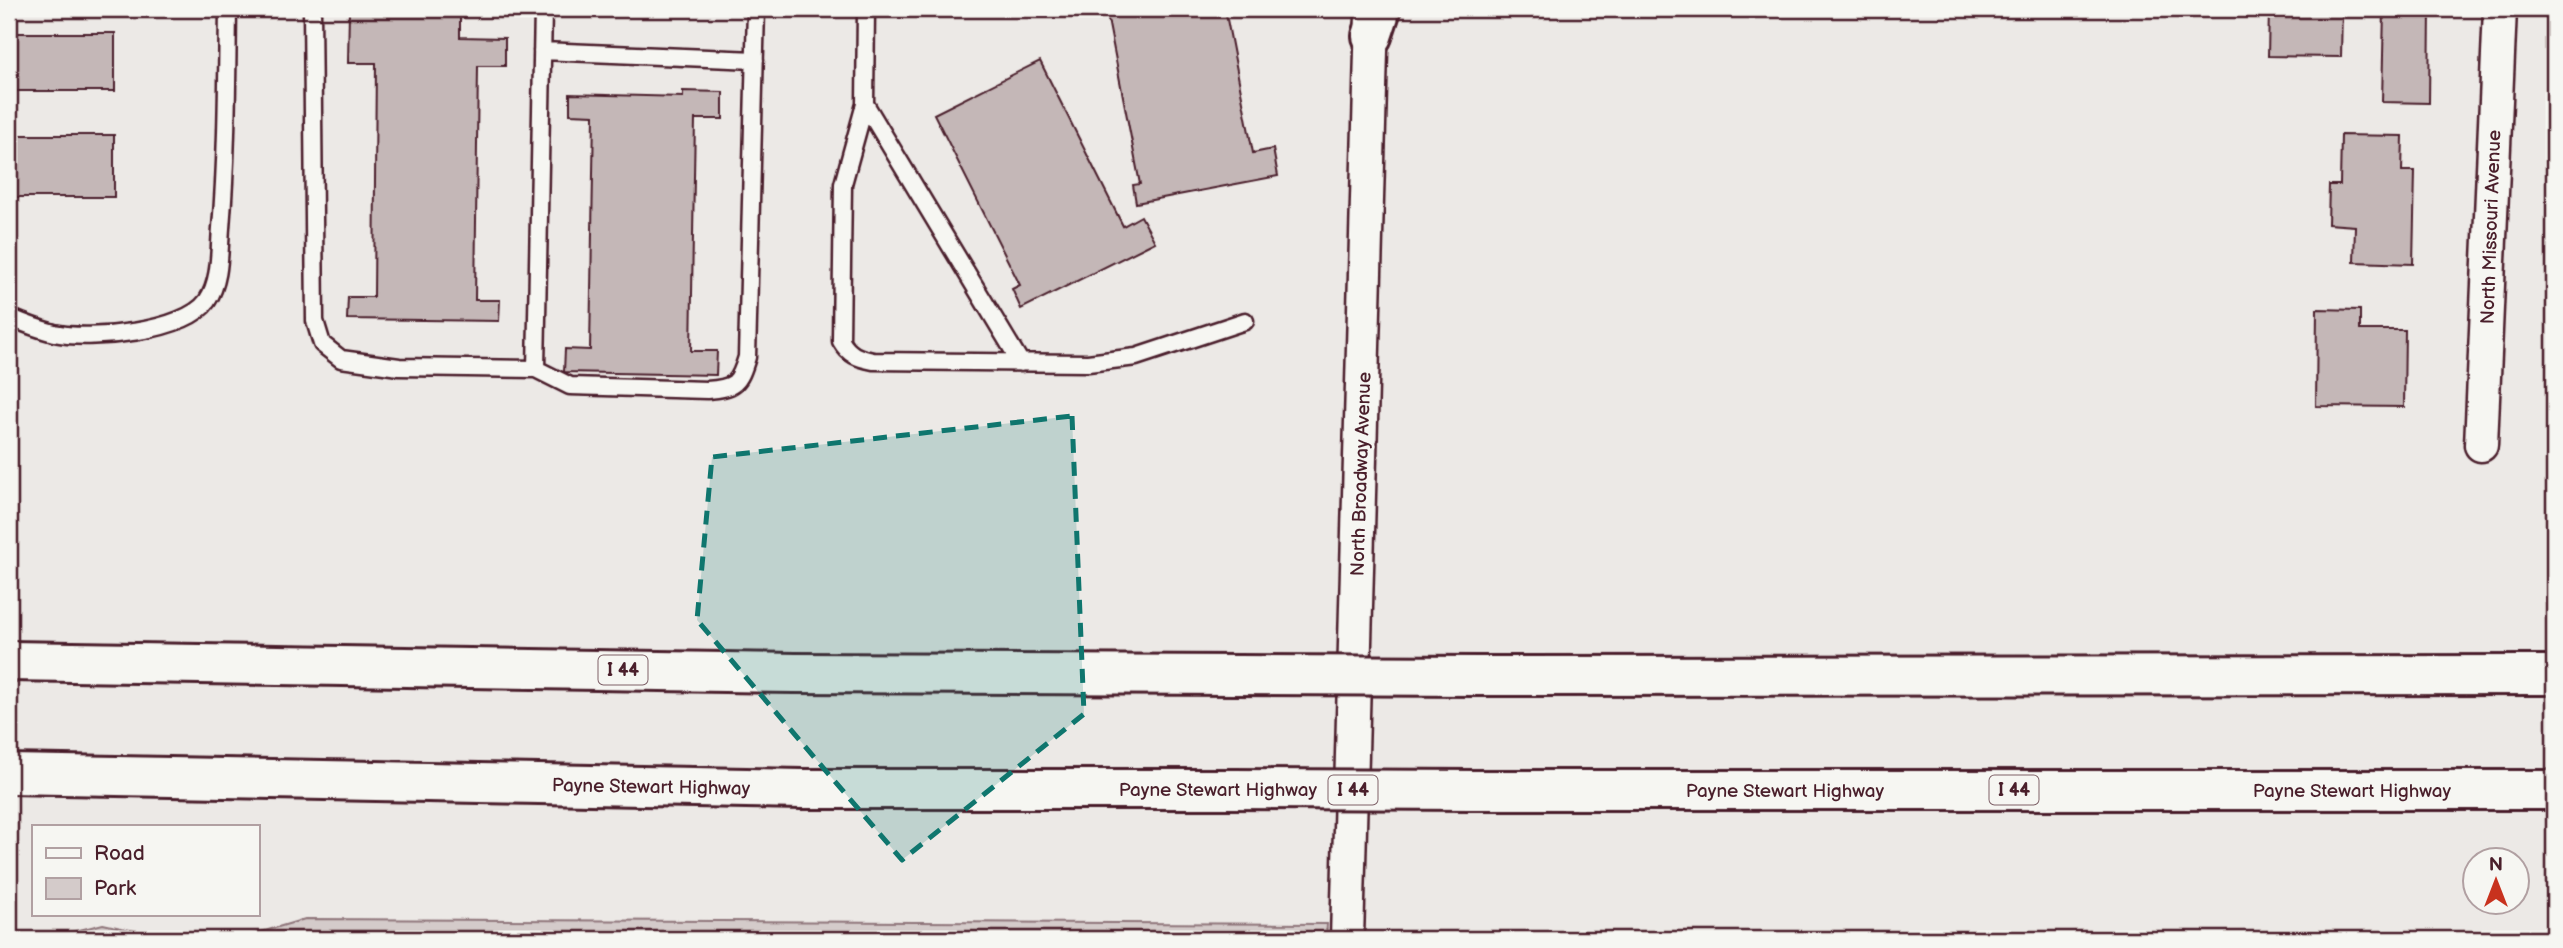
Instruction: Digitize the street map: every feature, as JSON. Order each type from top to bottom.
[{"type":"highway","name":"I 44","points":[[9,661],[809,673],[1476,676],[2554,675]]},
{"type":"highway","name":"Payne Stewart Highway","points":[[9,774],[801,789],[2554,790]]},
{"type":"street","name":"North Missouri Avenue","points":[[2481,445],[2500,9]]},
{"type":"street","name":"North Broadway Avenue","points":[[1347,939],[1375,18]]},
{"type":"lane","points":[[9,317],[56,333],[102,336],[153,329],[182,318],[206,302],[217,276],[225,178],[228,9]]},
{"type":"lane","points":[[312,9],[315,321],[322,344],[341,359],[400,367],[536,369],[570,386],[707,390],[728,388],[741,377],[747,357],[756,9]]},
{"type":"lane","points":[[536,369],[543,9]]},
{"type":"lane","points":[[866,9],[865,104],[843,184],[841,341],[847,351],[858,358],[873,360],[1088,363],[1136,357],[1245,321]]},
{"type":"lane","points":[[542,51],[755,60]]},
{"type":"lane","points":[[865,104],[1021,363]]},
{"type":"highlighted area","points":[[1072,416],[1084,714],[902,860],[697,620],[712,457]]},
{"type":"green space","points":[[305,919],[1327,924],[1326,939],[238,939]]},
{"type":"green space","points":[[103,924],[171,939],[44,939]]},
{"type":"building","points":[[1106,9],[1225,9],[1253,153],[1273,149],[1278,176],[1136,203],[1133,185],[1140,184]]},
{"type":"building","points":[[2269,9],[2342,9],[2341,57],[2268,56]]},
{"type":"building","points":[[2384,9],[2430,9],[2429,103],[2382,102]]},
{"type":"building","points":[[349,11],[460,13],[460,37],[505,38],[505,66],[478,66],[475,300],[500,300],[499,321],[347,319],[348,297],[374,297],[376,63],[348,63]]},
{"type":"building","points":[[9,33],[115,33],[115,91],[16,91],[16,135],[114,135],[114,197],[9,197]]},
{"type":"building","points":[[1040,61],[1123,226],[1141,216],[1155,242],[1021,309],[1012,289],[1020,285],[934,114]]},
{"type":"building","points":[[683,91],[723,92],[723,119],[695,119],[691,351],[717,351],[716,375],[564,372],[565,349],[590,350],[594,115],[570,114],[570,94],[683,97]]},
{"type":"building","points":[[2341,135],[2403,136],[2402,171],[2415,171],[2413,264],[2354,262],[2355,226],[2328,224],[2329,185],[2340,185]]},
{"type":"building","points":[[2317,309],[2360,310],[2360,330],[2405,330],[2404,407],[2316,406]]}]
